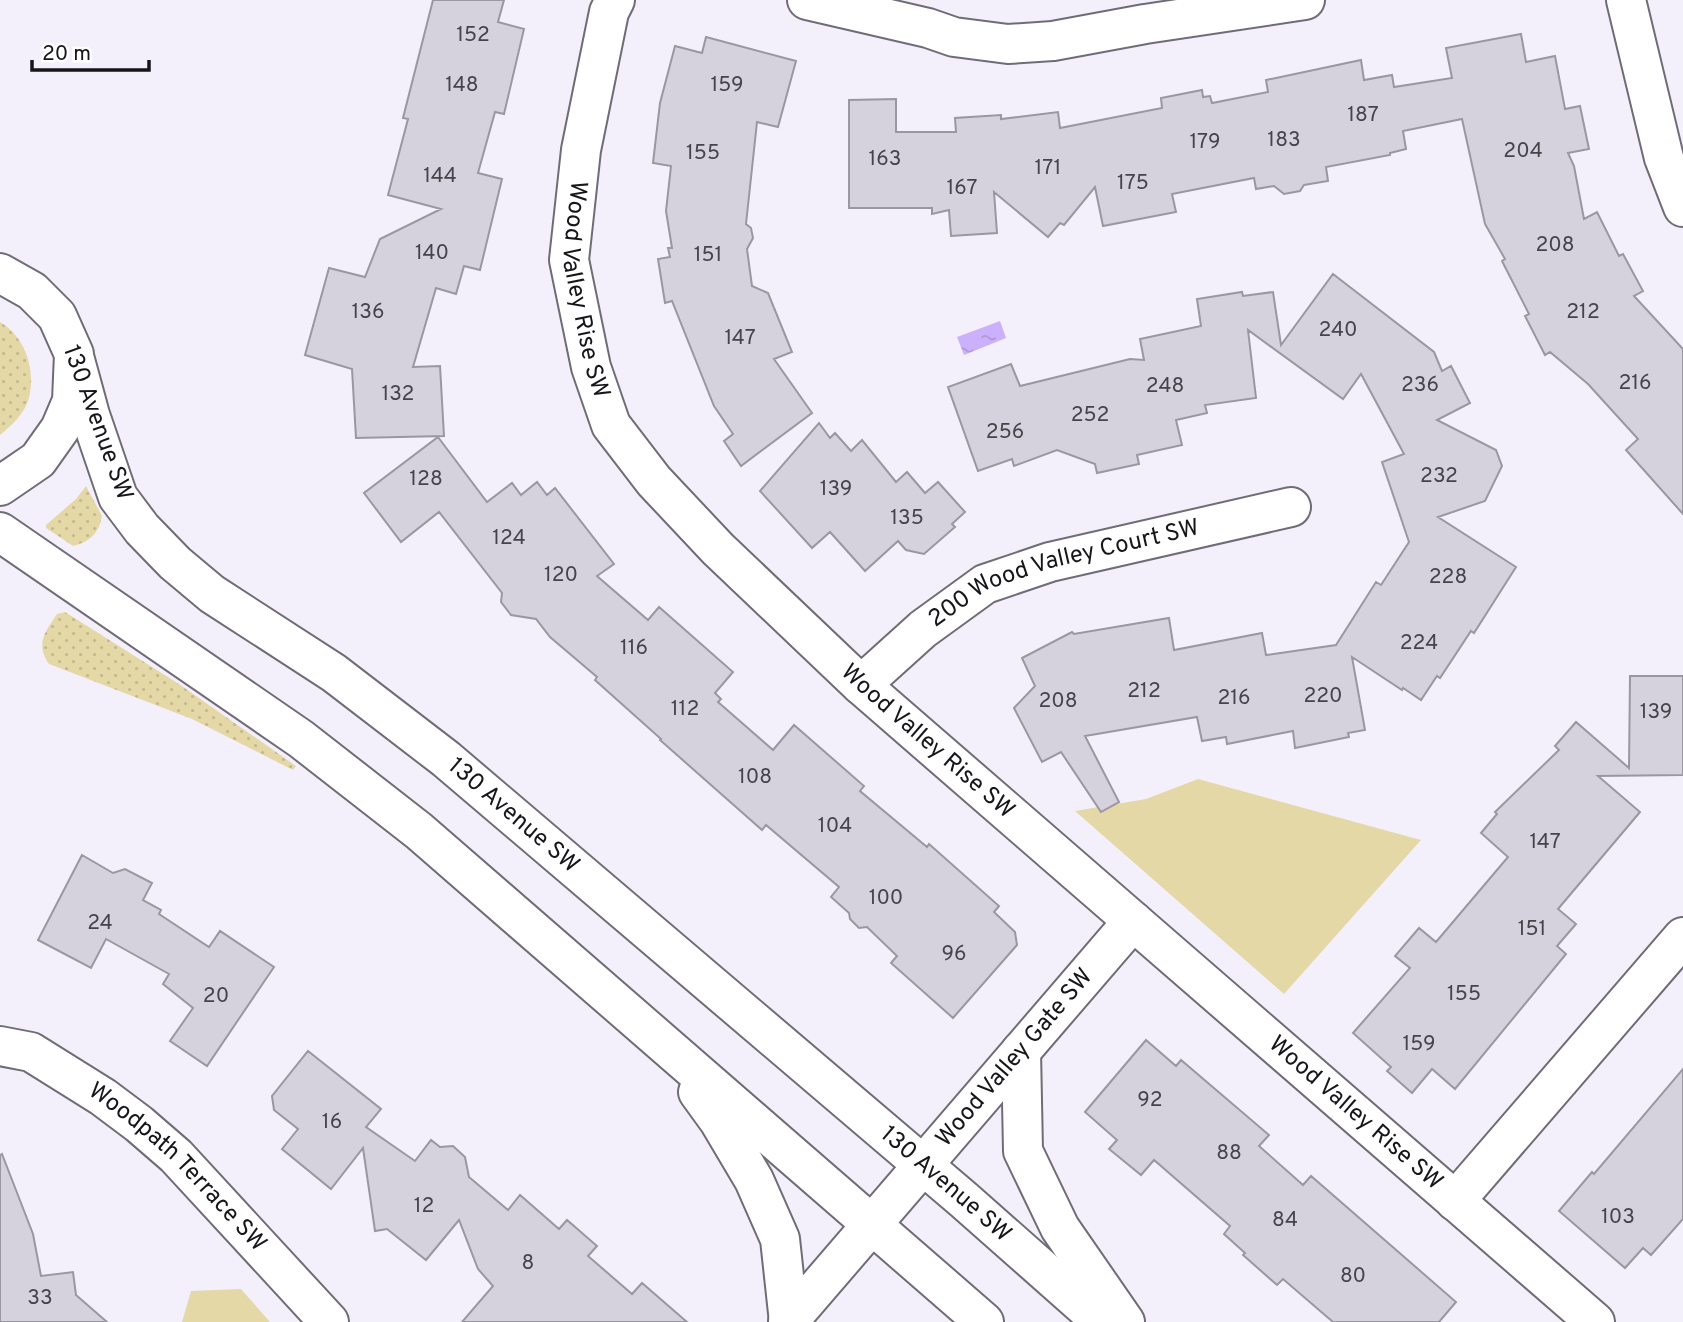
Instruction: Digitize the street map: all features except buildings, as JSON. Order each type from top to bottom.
[{"type":"street","name":"Wood Valley Rise SW","points":[[615,0],[609,12],[581,150],[569,260],[591,367],[611,425],[654,481],[718,548],[861,685],[1595,1322]]},
{"type":"street","points":[[807,0],[928,28],[954,37],[1008,44],[1053,41],[1147,12],[1305,0]]},
{"type":"street","points":[[1626,0],[1664,158],[1683,207]]},
{"type":"street","name":"130 Avenue SW","points":[[0,273],[32,291],[57,316],[74,354],[90,415],[118,497],[142,529],[175,564],[212,594],[374,702],[446,759],[1102,1322]]},
{"type":"street","points":[[0,486],[38,460],[60,429],[72,401],[74,354]]},
{"type":"street","name":"200 Wood Valley Court SW","points":[[861,685],[923,629],[985,584],[1050,562],[1291,508]]},
{"type":"street","points":[[0,531],[319,753],[419,831],[664,1045],[883,1210],[984,1322]]},
{"type":"street","name":"Wood Valley Gate SW","points":[[788,1322],[1133,921]]},
{"type":"street","points":[[1455,1201],[1683,937]]},
{"type":"street","name":"Woodpath Terrace SW","points":[[0,1045],[38,1056],[103,1097],[139,1124],[176,1156],[329,1322]]},
{"type":"street","points":[[664,1045],[719,1121],[754,1180],[780,1239],[788,1322]]},
{"type":"street","points":[[1021,1051],[1023,1151],[1060,1228],[1125,1322]]},
{"type":"shaded area","points":[[0,322],[23,346],[31,379],[26,406],[0,435]]},
{"type":"shaded area","points":[[86,486],[102,516],[93,536],[73,546],[46,528],[46,525],[76,499]]},
{"type":"shaded area","points":[[65,612],[179,684],[296,766],[293,770],[192,719],[49,664],[43,650],[43,638],[57,614]]},
{"type":"shaded area","points":[[1198,779],[1421,840],[1284,994],[1075,811],[1146,799]]},
{"type":"shaded area","points":[[241,1289],[270,1322],[182,1322],[191,1291]]},
{"type":"water","points":[[1000,321],[1006,338],[964,355],[957,337]]}]
